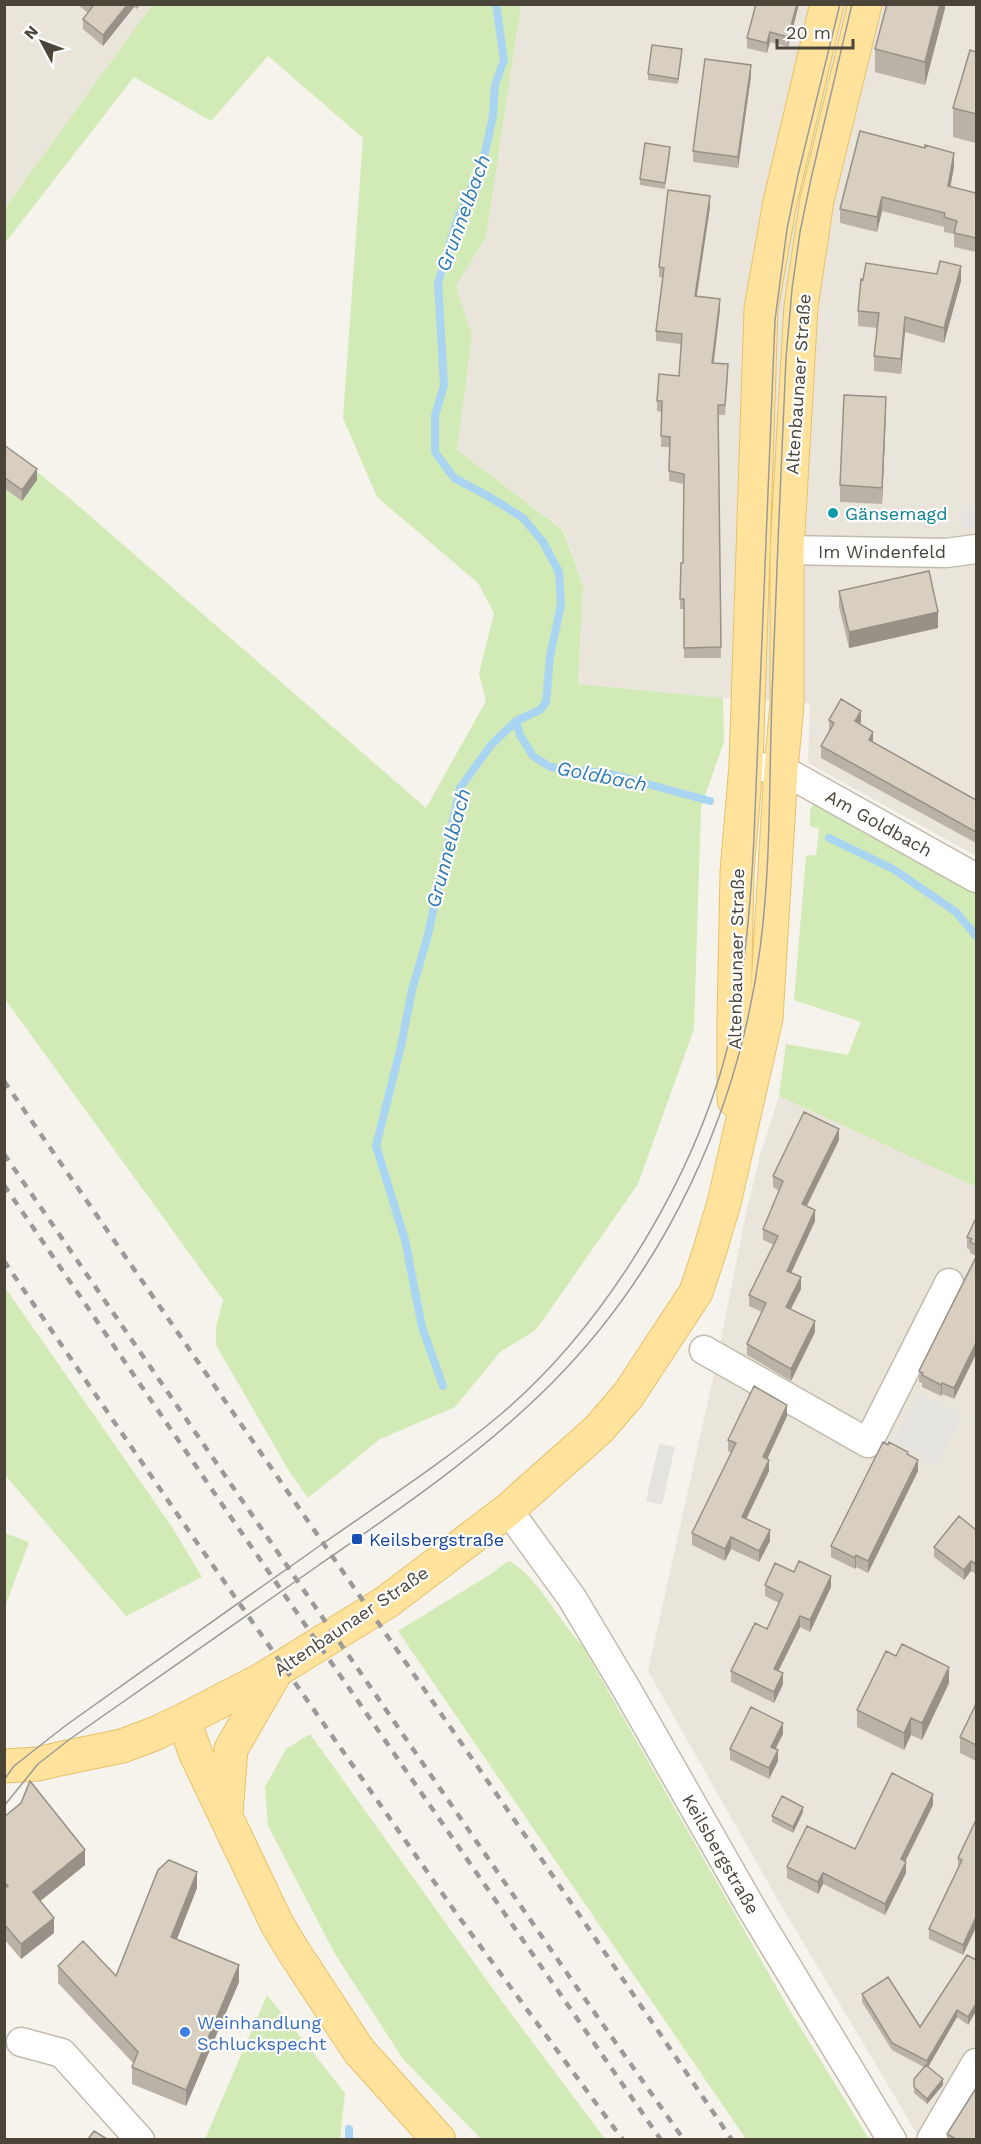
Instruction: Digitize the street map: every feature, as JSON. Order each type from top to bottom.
[{"type":"main road","name":"Altenbaunaer Straße","points":[[734,1153],[737,872],[746,765],[761,309],[780,202],[827,4]]},
{"type":"main road","name":"Altenbaunaer Straße","points":[[4,1766],[38,1764],[138,1740],[184,1720],[276,1671],[388,1601],[508,1510],[599,1429],[629,1394],[696,1292],[723,1203],[766,1018],[787,704],[787,550],[801,306],[817,200],[865,4]]},
{"type":"main road","points":[[226,1813],[231,1749],[276,1671]]},
{"type":"main road","points":[[184,1720],[195,1752],[278,1924],[359,2051],[439,2139]]},
{"type":"street","name":"Im Windenfeld","points":[[787,550],[946,553],[976,549]]},
{"type":"street","points":[[746,765],[781,769]]},
{"type":"street","name":"Am Goldbach","points":[[781,769],[976,878]]},
{"type":"street","points":[[704,1350],[868,1443],[949,1283]]},
{"type":"street","name":"Keilsbergstraße","points":[[508,1510],[572,1598],[752,1909],[892,2139]]},
{"type":"street","points":[[21,2042],[62,2053],[140,2139]]},
{"type":"street","points":[[932,2139],[976,2063]]},
{"type":"shaded area","points":[[5,5],[152,5],[5,208]]},
{"type":"shaded area","points":[[521,5],[976,5],[976,856],[808,763],[810,703],[723,698],[578,684],[583,586],[564,530],[457,450],[472,336],[456,286],[486,237]]},
{"type":"shaded area","points":[[976,509],[976,528],[963,530],[960,512]]},
{"type":"shaded area","points":[[779,1096],[976,1187],[976,2139],[920,2139],[779,1902],[648,1671],[714,1374],[746,1213],[760,1156]]},
{"type":"shaded area","points":[[919,1394],[962,1417],[937,1464],[894,1441]]},
{"type":"shaded area","points":[[659,1444],[675,1447],[662,1505],[646,1501]]},
{"type":"green space","points":[[152,5],[521,5],[486,237],[456,286],[472,336],[457,450],[563,530],[583,586],[578,684],[723,698],[724,742],[701,807],[694,1029],[638,1184],[536,1330],[500,1352],[455,1407],[380,1439],[308,1498],[289,1471],[216,1345],[216,1328],[223,1300],[5,999],[5,446],[67,496],[426,808],[486,701],[479,673],[494,613],[478,583],[377,497],[343,418],[363,138],[268,56],[211,121],[134,77],[5,243],[5,208]]},
{"type":"green space","points":[[819,803],[976,890],[976,1187],[779,1096],[786,1044],[848,1055],[861,1022],[794,1000],[806,856],[816,855],[819,829],[810,826],[810,810],[814,804]]},
{"type":"green space","points":[[4,1286],[172,1527],[202,1577],[126,1616],[5,1475]]},
{"type":"green space","points":[[5,1533],[29,1542],[5,1607]]},
{"type":"green space","points":[[510,1561],[530,1578],[582,1645],[789,2009],[869,2139],[746,2139],[398,1631]]},
{"type":"green space","points":[[310,1734],[501,2000],[605,2139],[481,2139],[403,2059],[335,1954],[268,1826],[265,1787],[286,1749]]},
{"type":"green space","points":[[267,1995],[345,2093],[340,2139],[205,2139]]},
{"type":"building","points":[[90,4],[128,4],[103,35],[83,19],[93,6]]},
{"type":"building","points":[[756,4],[797,4],[788,37],[770,32],[767,43],[747,38]]},
{"type":"building","points":[[887,4],[940,4],[925,62],[875,49]]},
{"type":"building","points":[[652,45],[682,49],[678,79],[648,74]]},
{"type":"building","points":[[970,50],[976,52],[976,114],[953,108]]},
{"type":"building","points":[[705,59],[751,65],[738,157],[693,151]]},
{"type":"building","points":[[860,131],[954,153],[948,186],[976,193],[976,238],[954,233],[957,221],[944,217],[945,213],[882,197],[877,217],[840,209]]},
{"type":"building","points":[[645,143],[670,147],[665,183],[640,179]]},
{"type":"building","points":[[668,190],[710,196],[695,296],[720,299],[712,363],[728,364],[725,405],[718,405],[721,647],[684,648],[684,599],[680,599],[681,563],[683,563],[684,474],[669,471],[670,437],[661,436],[662,401],[657,401],[659,374],[679,376],[682,334],[656,331],[664,268],[659,267]]},
{"type":"building","points":[[940,261],[961,266],[944,328],[905,317],[901,359],[874,356],[879,313],[858,311],[861,279],[863,280],[866,263],[937,274]]},
{"type":"building","points":[[844,395],[886,397],[882,488],[840,485]]},
{"type":"building","points":[[4,445],[37,469],[22,490],[4,477]]},
{"type":"building","points":[[929,571],[938,612],[849,632],[839,591]]},
{"type":"building","points":[[841,699],[861,711],[855,721],[873,732],[869,740],[976,800],[976,832],[821,746],[834,723],[829,720]]},
{"type":"building","points":[[804,1112],[839,1129],[802,1204],[815,1210],[787,1271],[801,1277],[786,1307],[815,1321],[791,1369],[747,1344],[766,1303],[749,1295],[778,1236],[763,1229],[783,1181],[773,1176]]},
{"type":"building","points":[[976,1218],[976,1245],[970,1242],[972,1239],[967,1237]]},
{"type":"building","points":[[976,1257],[976,1343],[954,1388],[942,1383],[941,1385],[919,1371]]},
{"type":"building","points":[[754,1386],[787,1405],[763,1457],[769,1460],[742,1517],[770,1530],[759,1551],[731,1537],[725,1549],[692,1533],[736,1443],[728,1440]]},
{"type":"building","points":[[883,1442],[888,1445],[889,1442],[918,1460],[868,1561],[856,1555],[855,1558],[831,1546]]},
{"type":"building","points":[[959,1516],[976,1530],[976,1564],[971,1561],[964,1570],[934,1547]]},
{"type":"building","points":[[799,1561],[831,1576],[810,1620],[800,1616],[774,1669],[783,1673],[774,1692],[731,1671],[755,1623],[767,1629],[783,1594],[765,1585],[775,1563],[794,1572]]},
{"type":"building","points":[[902,1644],[949,1667],[922,1723],[911,1718],[904,1733],[857,1710],[886,1651],[896,1656]]},
{"type":"building","points":[[976,1704],[976,1745],[960,1737]]},
{"type":"building","points":[[751,1707],[783,1723],[771,1747],[778,1750],[769,1768],[730,1749]]},
{"type":"building","points":[[892,1773],[933,1794],[901,1859],[906,1862],[885,1904],[823,1873],[818,1882],[787,1867],[807,1826],[855,1849]]},
{"type":"building","points":[[30,1781],[85,1850],[33,1892],[54,1918],[21,1944],[4,1924],[4,1889],[8,1886],[4,1882],[4,1817],[21,1803]]},
{"type":"building","points":[[782,1796],[803,1807],[793,1827],[772,1816]]},
{"type":"building","points":[[976,1820],[976,1917],[963,1945],[929,1929],[962,1860],[958,1858]]},
{"type":"building","points":[[169,1860],[197,1872],[171,1937],[239,1965],[186,2090],[132,2067],[138,2052],[58,1966],[83,1941],[116,1976],[158,1870]]},
{"type":"building","points":[[967,1955],[976,1960],[976,2004],[968,2017],[957,2010],[927,2061],[892,2043],[862,1994],[888,1977],[920,2027]]},
{"type":"building","points":[[926,2065],[943,2079],[927,2099],[914,2087],[914,2079]]},
{"type":"building","points":[[976,2088],[976,2139],[956,2139],[947,2134]]},
{"type":"building","points":[[94,2131],[107,2139],[88,2139]]},
{"type":"waterway","name":"Grunnelbach","points":[[443,1386],[422,1327],[405,1240],[376,1146],[401,1046],[412,990],[428,935],[460,788],[491,745],[516,721],[540,710],[546,702],[550,657],[561,604],[559,572],[543,542],[523,518],[454,478],[435,452],[435,416],[444,385],[438,283],[456,223],[484,157],[493,116],[495,85],[504,60],[496,4]]},
{"type":"waterway","name":"Goldbach","points":[[516,721],[520,735],[533,756],[550,767],[611,774],[710,801]]},
{"type":"waterway","name":"Goldbach","points":[[829,838],[893,869],[956,912],[976,936]]},
{"type":"waterway","name":"Grunnelbach","points":[[349,2129],[349,2140]]},
{"type":"tram line","points":[[4,1780],[14,1766],[65,1726],[434,1466],[501,1414],[537,1381],[571,1344],[603,1303],[659,1216],[682,1170],[719,1078],[740,989],[754,837],[775,320],[787,229],[798,175],[840,4]]},
{"type":"tram line","points":[[4,1806],[38,1764],[70,1739],[410,1501],[469,1457],[525,1409],[593,1338],[630,1289],[663,1237],[691,1183],[715,1126],[735,1068],[750,1009],[760,949],[768,854],[780,485],[792,289],[800,232],[811,179],[852,4]]},
{"type":"railway","points":[[4,1081],[540,1857],[732,2140]]},
{"type":"railway","points":[[4,1154],[684,2140]]},
{"type":"railway","points":[[4,1185],[661,2140]]},
{"type":"railway","points":[[4,1261],[193,1537],[456,1913],[623,2140]]},
{"type":"place","name":"Gänsemagd","points":[[833,513]]},
{"type":"place","name":"Keilsbergstraße","points":[[357,1539]]},
{"type":"place","name":"Weinhandlung Schluckspecht","points":[[185,2032]]}]
